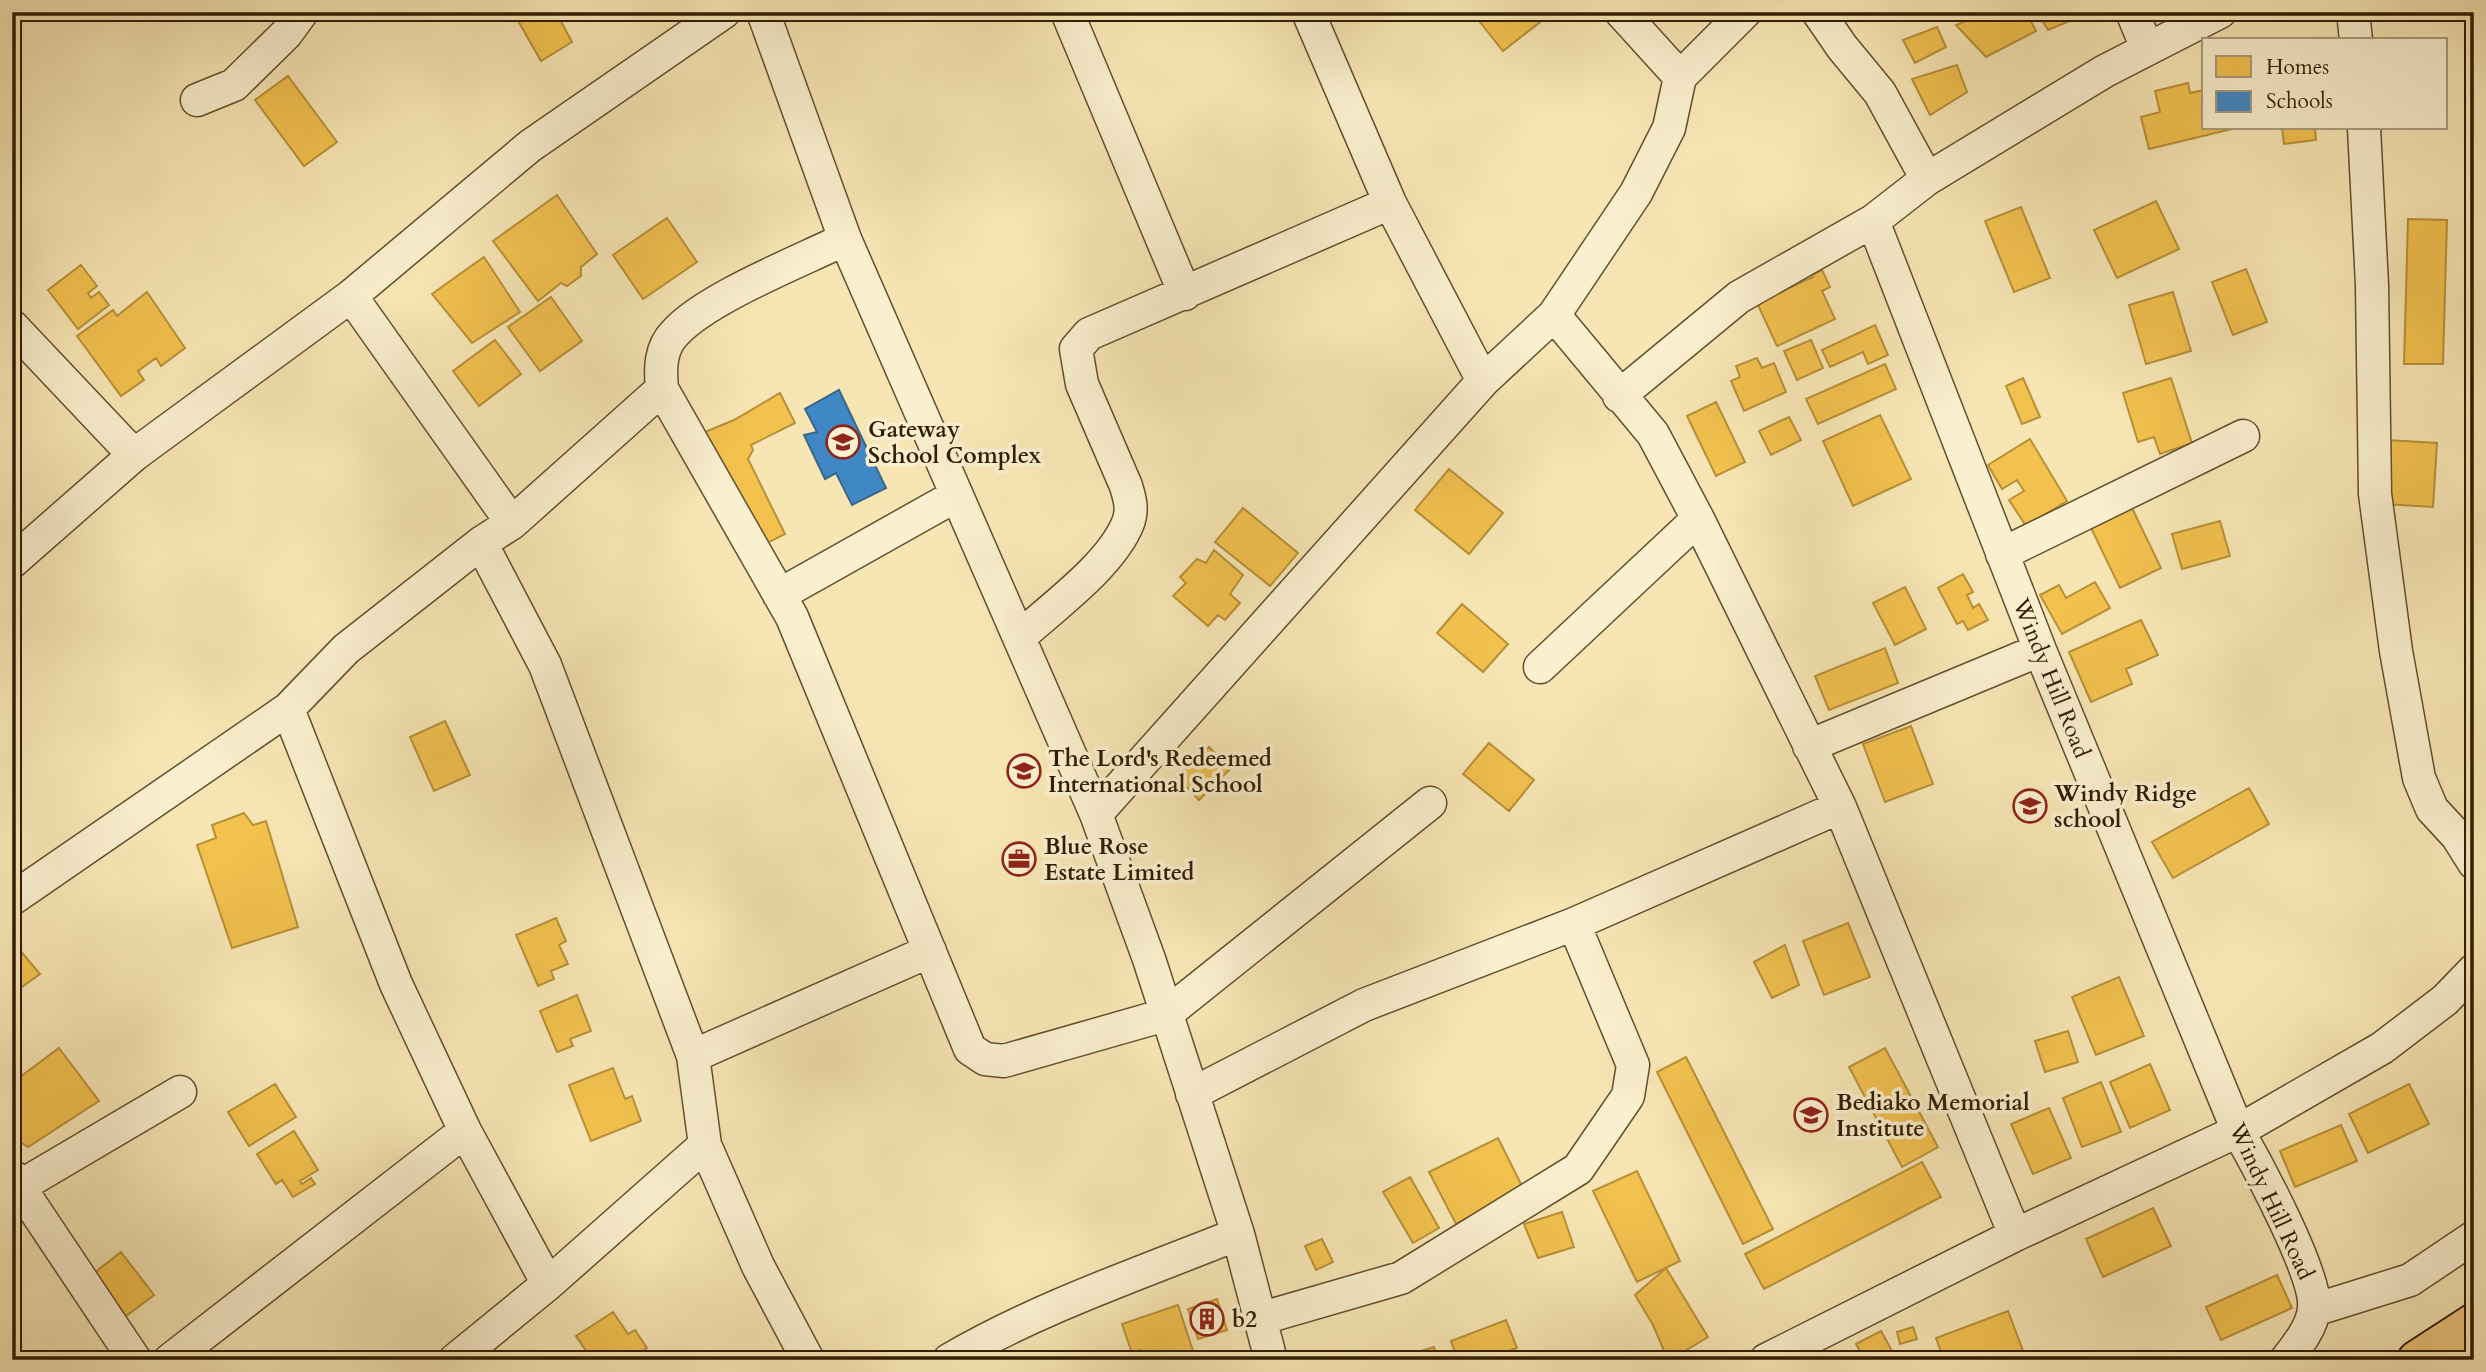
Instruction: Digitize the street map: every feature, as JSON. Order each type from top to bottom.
[{"type":"highway","points":[[2417,1360],[2474,1323]]},
{"type":"street","points":[[197,100],[234,85],[286,34],[302,12]]},
{"type":"street","points":[[12,562],[134,455],[351,296],[530,146],[724,12]]},
{"type":"street","points":[[1067,12],[1185,294]]},
{"type":"street","points":[[1308,12],[1390,203],[1483,381]]},
{"type":"street","points":[[1620,12],[1681,77]]},
{"type":"street","points":[[1097,814],[1483,381],[1554,315],[1636,193],[1669,128],[1681,77],[1745,12]]},
{"type":"street","points":[[1818,12],[1842,47],[1880,93],[1927,179]]},
{"type":"street","points":[[2132,12],[2147,48]]},
{"type":"street","points":[[1619,396],[1740,297],[1873,221],[1927,179],[2147,48],[2220,12]]},
{"type":"street","points":[[2353,12],[2356,38]]},
{"type":"street","points":[[771,15],[845,239],[1097,814],[1149,958],[1165,1015],[1238,1234],[1271,1360]]},
{"type":"street","points":[[2364,130],[2372,285],[2375,494],[2396,651],[2419,778],[2432,809],[2457,836],[2474,863]]},
{"type":"street","points":[[1021,636],[1114,549],[1129,521],[1131,503],[1126,486],[1082,384],[1076,349],[1089,334],[1390,203]]},
{"type":"street","name":"Windy Hill Road","points":[[1873,221],[2040,650],[2238,1131],[2255,1161],[2312,1285],[2314,1310],[2300,1342],[2286,1360]]},
{"type":"street","points":[[845,239],[703,310],[673,334],[660,364],[662,389],[792,617],[970,1049],[985,1059],[1004,1061],[1165,1015],[1430,803]]},
{"type":"street","points":[[351,296],[512,523]]},
{"type":"street","points":[[1554,315],[1653,434],[1698,519],[1840,807],[2015,1235]]},
{"type":"street","points":[[12,326],[134,455]]},
{"type":"street","points":[[12,899],[288,709],[346,649],[481,543],[512,523],[662,389]]},
{"type":"street","points":[[2002,554],[2243,436]]},
{"type":"street","points":[[779,595],[957,495]]},
{"type":"street","points":[[1540,667],[1698,519]]},
{"type":"street","points":[[481,543],[545,665],[693,1056],[705,1145],[758,1266],[808,1360]]},
{"type":"street","points":[[1809,746],[2040,650]]},
{"type":"street","points":[[288,709],[396,984],[465,1131],[548,1284]]},
{"type":"street","points":[[1192,1094],[1364,1005],[1574,924],[1840,807]]},
{"type":"street","points":[[1259,1319],[1401,1278],[1578,1169],[1628,1096],[1633,1065],[1574,924]]},
{"type":"street","points":[[693,1056],[930,951]]},
{"type":"street","points":[[1766,1360],[2015,1235],[2238,1131],[2382,1048],[2445,1000],[2474,970]]},
{"type":"street","points":[[135,1360],[15,1184],[180,1091]]},
{"type":"street","points":[[170,1360],[465,1131]]},
{"type":"street","points":[[455,1360],[548,1284],[705,1145]]},
{"type":"street","points":[[949,1360],[978,1343],[1082,1296],[1238,1234]]},
{"type":"street","points":[[2314,1310],[2410,1280],[2474,1237]]},
{"type":"building: Homes","points":[[513,12],[556,12],[572,42],[541,61]]},
{"type":"building: Homes","points":[[1472,12],[1553,12],[1503,51]]},
{"type":"building: Homes","points":[[1987,12],[2026,12],[2036,31],[1986,57],[1956,25]]},
{"type":"building: Homes","points":[[2037,12],[2091,12],[2048,30]]},
{"type":"building: Homes","points":[[1937,27],[1946,47],[1915,63],[1903,40]]},
{"type":"building: Homes","points":[[1957,65],[1967,92],[1930,115],[1912,79]]},
{"type":"building: Homes","points":[[288,76],[337,142],[304,166],[255,100]]},
{"type":"building: Homes","points":[[2188,83],[2190,93],[2202,90],[2202,130],[2228,130],[2149,149],[2141,117],[2160,112],[2155,91]]},
{"type":"building: Homes","points":[[2282,130],[2315,130],[2316,140],[2284,144]]},
{"type":"building: Homes","points":[[557,195],[597,254],[581,267],[581,276],[567,286],[561,283],[538,301],[493,241]]},
{"type":"building: Homes","points":[[2156,201],[2179,249],[2117,278],[2094,230]]},
{"type":"building: Homes","points":[[2021,207],[2050,278],[2014,292],[1985,221]]},
{"type":"building: Homes","points":[[667,218],[697,262],[643,299],[613,255]]},
{"type":"building: Homes","points":[[2408,219],[2447,220],[2443,364],[2404,364]]},
{"type":"building: Homes","points":[[484,257],[520,312],[472,343],[432,294]]},
{"type":"building: Homes","points":[[81,265],[97,286],[88,293],[91,298],[99,292],[109,305],[78,329],[48,290]]},
{"type":"building: Homes","points":[[2246,269],[2267,322],[2233,335],[2212,282]]},
{"type":"building: Homes","points":[[1822,270],[1830,287],[1822,291],[1835,319],[1777,346],[1757,303],[1813,277],[1812,275]]},
{"type":"building: Homes","points":[[147,292],[185,348],[161,366],[156,358],[138,371],[144,380],[121,396],[77,336],[113,310],[117,316]]},
{"type":"building: Homes","points":[[2173,292],[2191,351],[2146,364],[2129,305]]},
{"type":"building: Homes","points":[[551,297],[582,341],[540,371],[508,327]]},
{"type":"building: Homes","points":[[1875,325],[1888,355],[1868,364],[1863,352],[1830,367],[1822,350]]},
{"type":"building: Homes","points":[[495,340],[521,374],[479,406],[453,371]]},
{"type":"building: Homes","points":[[1811,340],[1823,368],[1797,380],[1784,351]]},
{"type":"building: Homes","points":[[1757,358],[1762,368],[1774,363],[1786,392],[1744,411],[1731,381],[1740,377],[1736,366]]},
{"type":"building: Homes","points":[[1885,364],[1896,389],[1818,424],[1806,399]]},
{"type":"building: Homes","points":[[2023,378],[2040,417],[2022,424],[2006,386]]},
{"type":"building: Homes","points":[[2171,378],[2192,443],[2160,454],[2154,437],[2138,442],[2123,393]]},
{"type":"building: Homes","points":[[780,393],[795,423],[751,445],[753,450],[748,459],[785,534],[761,546],[700,434],[734,420]]},
{"type":"building: Homes","points":[[1716,402],[1745,462],[1716,476],[1687,416]]},
{"type":"building: Homes","points":[[1880,415],[1911,479],[1853,506],[1823,441]]},
{"type":"building: Homes","points":[[1789,417],[1801,440],[1771,455],[1759,431]]},
{"type":"building: Homes","points":[[2030,439],[2067,501],[2026,526],[2009,500],[2024,491],[2017,480],[2002,489],[1988,465]]},
{"type":"building: Homes","points":[[2387,440],[2437,443],[2433,507],[2383,504]]},
{"type":"building: Homes","points":[[1449,469],[1503,513],[1469,554],[1415,510]]},
{"type":"building: Homes","points":[[1243,508],[1298,553],[1270,586],[1215,542]]},
{"type":"building: Homes","points":[[2132,508],[2161,568],[2120,588],[2091,528]]},
{"type":"building: Homes","points":[[2220,521],[2230,556],[2182,569],[2172,534]]},
{"type":"building: Homes","points":[[1214,550],[1243,575],[1230,594],[1240,603],[1225,620],[1218,615],[1208,626],[1173,596],[1186,583],[1180,577],[1197,559],[1206,563]]},
{"type":"building: Homes","points":[[1963,574],[1973,592],[1967,595],[1973,608],[1979,604],[1988,620],[1968,630],[1963,621],[1957,624],[1938,588]]},
{"type":"building: Homes","points":[[2095,582],[2110,608],[2062,634],[2040,595],[2059,585],[2066,598]]},
{"type":"building: Homes","points":[[1905,587],[1926,629],[1895,645],[1873,603]]},
{"type":"building: Homes","points":[[1462,604],[1508,644],[1483,672],[1437,633]]},
{"type":"building: Homes","points":[[2141,620],[2158,655],[2126,669],[2132,684],[2091,702],[2069,652]]},
{"type":"building: Homes","points":[[1885,648],[1898,683],[1829,710],[1815,676]]},
{"type":"building: Homes","points":[[445,721],[470,775],[434,791],[410,737]]},
{"type":"building: Homes","points":[[1911,726],[1933,784],[1885,802],[1863,744]]},
{"type":"building: Homes","points":[[1489,743],[1534,780],[1509,811],[1463,774]]},
{"type":"building: Homes","points":[[1209,747],[1230,769],[1199,800],[1177,777]]},
{"type":"building: Homes","points":[[2249,788],[2269,824],[2173,878],[2152,842]]},
{"type":"building: Homes","points":[[244,813],[253,825],[266,821],[298,927],[232,948],[197,845],[216,838],[212,825]]},
{"type":"building: Homes","points":[[556,918],[566,941],[559,945],[568,964],[551,971],[554,979],[538,986],[516,935]]},
{"type":"building: Homes","points":[[1848,923],[1870,977],[1824,995],[1803,941]]},
{"type":"building: Homes","points":[[12,943],[40,974],[12,994]]},
{"type":"building: Homes","points":[[1785,945],[1799,985],[1772,998],[1754,962]]},
{"type":"building: Homes","points":[[2119,977],[2144,1036],[2096,1055],[2072,997]]},
{"type":"building: Homes","points":[[577,995],[591,1031],[570,1039],[573,1046],[557,1052],[540,1011]]},
{"type":"building: Homes","points":[[2068,1031],[2078,1062],[2045,1072],[2035,1041]]},
{"type":"building: Homes","points":[[59,1048],[99,1101],[28,1147],[12,1137],[12,1083]]},
{"type":"building: Homes","points":[[1885,1048],[1938,1147],[1902,1167],[1849,1067]]},
{"type":"building: Homes","points":[[1686,1057],[1773,1229],[1743,1244],[1657,1072]]},
{"type":"building: Homes","points":[[2150,1064],[2170,1110],[2130,1128],[2110,1082]]},
{"type":"building: Homes","points":[[613,1068],[625,1099],[632,1096],[641,1121],[591,1141],[569,1085]]},
{"type":"building: Homes","points":[[2101,1082],[2121,1132],[2082,1147],[2063,1098]]},
{"type":"building: Homes","points":[[275,1084],[296,1117],[249,1146],[228,1112]]},
{"type":"building: Homes","points":[[2409,1084],[2429,1124],[2368,1153],[2349,1114]]},
{"type":"building: Homes","points":[[2049,1108],[2071,1158],[2033,1174],[2011,1124]]},
{"type":"building: Homes","points":[[2341,1125],[2357,1161],[2295,1187],[2280,1151]]},
{"type":"building: Homes","points":[[294,1131],[318,1170],[300,1181],[302,1184],[311,1178],[315,1184],[293,1197],[282,1180],[276,1184],[257,1154]]},
{"type":"building: Homes","points":[[1498,1138],[1524,1190],[1456,1224],[1429,1172]]},
{"type":"building: Homes","points":[[1922,1162],[1941,1197],[1764,1289],[1745,1254]]},
{"type":"building: Homes","points":[[1637,1171],[1680,1261],[1637,1282],[1593,1191]]},
{"type":"building: Homes","points":[[1410,1177],[1439,1228],[1413,1243],[1383,1192]]},
{"type":"building: Homes","points":[[2153,1208],[2171,1246],[2103,1277],[2086,1239]]},
{"type":"building: Homes","points":[[1562,1212],[1574,1247],[1538,1258],[1524,1224]]},
{"type":"building: Homes","points":[[1322,1239],[1333,1262],[1316,1270],[1305,1246]]},
{"type":"building: Homes","points":[[121,1252],[154,1295],[122,1319],[89,1277]]},
{"type":"building: Homes","points":[[1666,1268],[1708,1337],[1670,1360],[1635,1295]]},
{"type":"building: Homes","points":[[2277,1275],[2292,1308],[2221,1340],[2206,1307]]},
{"type":"building: Homes","name":"b2","points":[[1217,1299],[1227,1330],[1198,1339],[1188,1309]]},
{"type":"building: Homes","points":[[1178,1305],[1196,1360],[1144,1360],[1141,1350],[1132,1353],[1122,1324]]},
{"type":"building: Homes","points":[[2008,1311],[2025,1356],[2015,1360],[1944,1360],[1936,1338]]},
{"type":"building: Homes","points":[[613,1312],[628,1334],[635,1330],[647,1348],[637,1355],[640,1360],[592,1360],[576,1336]]},
{"type":"building: Homes","points":[[1506,1320],[1517,1348],[1485,1360],[1458,1360],[1451,1341]]},
{"type":"building: Homes","points":[[1913,1327],[1917,1339],[1900,1344],[1897,1332]]},
{"type":"building: Homes","points":[[1881,1331],[1897,1360],[1865,1360],[1856,1344]]},
{"type":"building: Homes","points":[[1434,1347],[1438,1360],[1392,1360]]},
{"type":"building: Schools","points":[[839,390],[886,488],[852,505],[836,473],[825,479],[804,435],[817,432],[805,409]]},
{"type":"place","name":"Gateway School Complex","points":[[843,442]]},
{"type":"place","name":"The Lord's Redeemed International School","points":[[1024,771]]},
{"type":"place","name":"Windy Ridge school","points":[[2030,806]]},
{"type":"place","name":"Blue Rose Estate Limited","points":[[1019,859]]},
{"type":"place","name":"Bediako Memorial Institute","points":[[1811,1115]]},
{"type":"place","name":"b2","points":[[1207,1319]]}]
